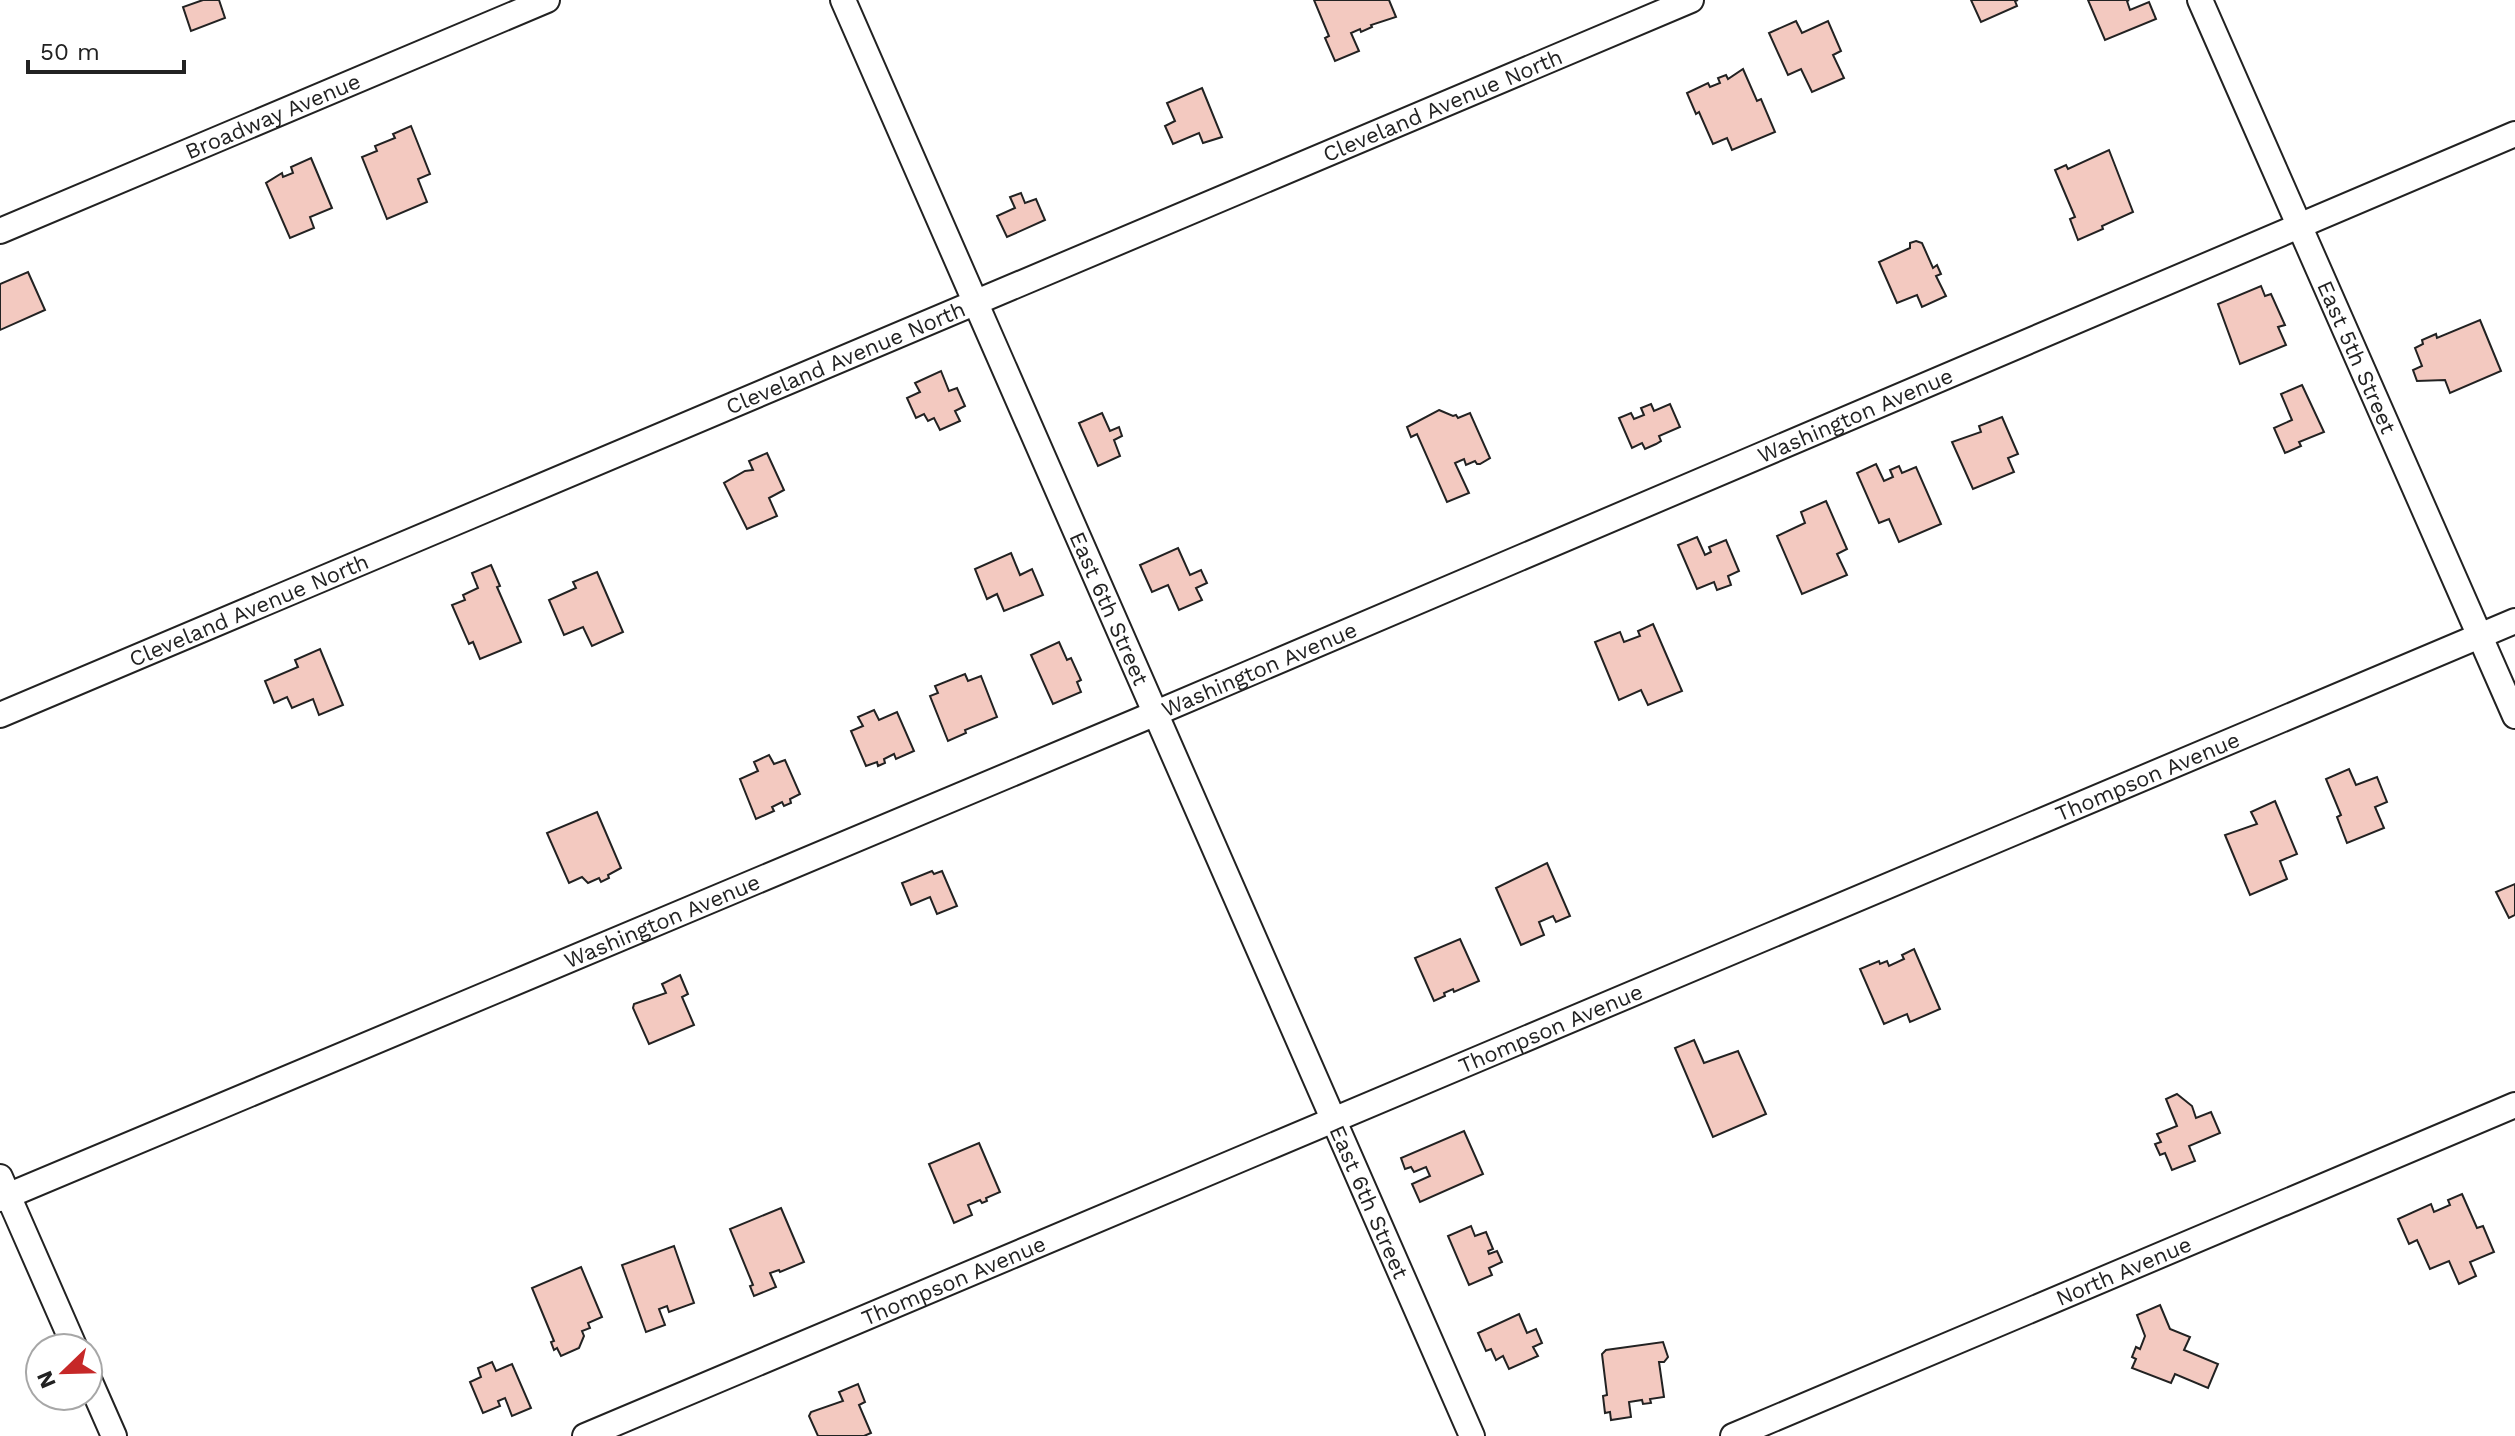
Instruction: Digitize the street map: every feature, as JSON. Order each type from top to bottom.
[{"type":"street","name":"Broadway Avenue","points":[[0,231],[547,0]]},
{"type":"street","name":"East 6th Street","points":[[843,0],[1472,1436]]},
{"type":"street","name":"Cleveland Avenue North","points":[[0,715],[1691,0]]},
{"type":"street","name":"East 5th Street","points":[[2200,0],[2515,716]]},
{"type":"street","name":"Washington Avenue","points":[[3,1190],[1157,712],[2515,134]]},
{"type":"street","name":"Thompson Avenue","points":[[585,1436],[2515,621]]},
{"type":"street","name":"North Avenue","points":[[1733,1436],[2515,1105]]},
{"type":"street","points":[[3,1190],[68,1332]]},
{"type":"street","points":[[103,1412],[114,1436]]},
{"type":"building","points":[[203,0],[219,0],[225,18],[191,31],[183,7]]},
{"type":"building","points":[[1314,0],[1389,0],[1396,17],[1371,25],[1361,32],[1360,29],[1351,33],[1359,51],[1335,61],[1325,38],[1329,36]]},
{"type":"building","points":[[1971,0],[2018,0],[2015,1],[2017,6],[1981,22]]},
{"type":"building","points":[[2088,0],[2129,0],[2130,10],[2149,2],[2156,19],[2105,40]]},
{"type":"building","points":[[1796,21],[1802,33],[1828,21],[1841,51],[1833,55],[1844,78],[1812,92],[1801,69],[1788,75],[1769,33]]},
{"type":"building","points":[[1743,69],[1757,101],[1761,99],[1775,132],[1732,150],[1727,138],[1713,144],[1687,93],[1708,83],[1710,87],[1720,83],[1718,78],[1726,75],[1728,79]]},
{"type":"building","points":[[1202,88],[1222,137],[1203,143],[1199,133],[1173,144],[1165,126],[1175,121],[1167,103]]},
{"type":"building","points":[[411,126],[430,174],[418,179],[427,202],[387,219],[362,157],[377,151],[375,146],[395,138],[393,134]]},
{"type":"building","points":[[2109,150],[2133,212],[2078,240],[2070,219],[2075,217],[2055,170],[2066,165],[2068,169]]},
{"type":"building","points":[[311,158],[332,208],[310,217],[314,228],[290,238],[266,183],[282,173],[283,177],[293,173],[291,167]]},
{"type":"building","points":[[1021,193],[1025,203],[1036,199],[1045,220],[1007,237],[997,216],[1015,208],[1010,197]]},
{"type":"building","points":[[1910,243],[1922,243],[1933,268],[1937,265],[1941,274],[1936,276],[1946,296],[1922,307],[1917,295],[1897,303],[1879,262],[1910,248]]},
{"type":"building","points":[[28,272],[45,310],[0,330],[0,284]]},
{"type":"building","points":[[2261,286],[2265,296],[2271,294],[2285,325],[2278,327],[2286,345],[2240,364],[2218,304]]},
{"type":"building","points":[[2480,320],[2501,371],[2450,393],[2445,380],[2417,381],[2413,370],[2422,366],[2415,348],[2423,344],[2422,340],[2436,334],[2437,338]]},
{"type":"building","points":[[941,371],[949,391],[957,388],[965,406],[955,411],[960,421],[940,430],[934,418],[928,421],[924,414],[916,418],[907,398],[920,392],[915,383]]},
{"type":"building","points":[[2302,385],[2324,432],[2299,442],[2301,446],[2285,453],[2274,428],[2292,420],[2281,394]]},
{"type":"building","points":[[1651,404],[1654,411],[1670,404],[1680,427],[1659,436],[1661,441],[1645,449],[1642,443],[1632,448],[1619,418],[1631,413],[1634,419],[1644,415],[1641,408]]},
{"type":"building","points":[[1439,410],[1458,418],[1470,413],[1490,458],[1480,464],[1475,461],[1466,465],[1464,459],[1455,463],[1469,493],[1447,502],[1417,434],[1411,437],[1407,427]]},
{"type":"building","points":[[1102,413],[1110,431],[1119,427],[1122,436],[1114,440],[1120,456],[1098,466],[1079,423]]},
{"type":"building","points":[[2002,417],[2018,454],[2008,458],[2014,472],[1973,489],[1952,442],[1981,432],[1979,426]]},
{"type":"building","points":[[767,453],[784,490],[769,498],[777,516],[747,529],[724,483],[753,470],[749,461]]},
{"type":"building","points":[[1876,464],[1884,481],[1893,477],[1890,470],[1899,466],[1902,473],[1916,467],[1941,524],[1899,542],[1889,519],[1879,523],[1857,473]]},
{"type":"building","points":[[1826,501],[1847,549],[1837,554],[1847,575],[1802,594],[1777,536],[1805,523],[1801,512]]},
{"type":"building","points":[[1697,537],[1705,555],[1711,552],[1709,547],[1726,540],[1739,571],[1728,576],[1731,585],[1717,590],[1714,582],[1697,589],[1678,545]]},
{"type":"building","points":[[1178,548],[1190,575],[1201,570],[1207,583],[1196,588],[1202,600],[1179,610],[1168,585],[1152,592],[1140,565]]},
{"type":"building","points":[[1011,553],[1020,575],[1032,569],[1043,595],[1004,611],[997,594],[987,599],[975,569]]},
{"type":"building","points":[[491,565],[521,642],[480,659],[473,642],[469,644],[452,605],[465,600],[463,595],[478,588],[472,573]]},
{"type":"building","points":[[597,572],[623,632],[592,646],[583,627],[564,635],[549,600],[576,588],[573,582]]},
{"type":"building","points":[[1653,624],[1682,691],[1648,705],[1641,690],[1619,700],[1595,642],[1620,632],[1624,642],[1640,636],[1638,631]]},
{"type":"building","points":[[1059,642],[1081,680],[1077,682],[1081,692],[1053,704],[1031,655]]},
{"type":"building","points":[[320,649],[343,705],[319,715],[313,699],[292,708],[287,697],[274,703],[265,681],[298,667],[295,660]]},
{"type":"building","points":[[965,674],[968,681],[981,676],[997,717],[965,730],[966,733],[948,741],[930,696],[938,693],[935,686]]},
{"type":"building","points":[[874,710],[879,720],[897,712],[914,751],[896,759],[894,754],[878,766],[877,762],[866,766],[851,731],[863,726],[858,717]]},
{"type":"building","points":[[769,755],[774,764],[785,760],[800,794],[790,799],[791,803],[784,806],[782,802],[772,807],[774,811],[756,819],[740,779],[758,771],[754,762]]},
{"type":"building","points":[[2349,769],[2356,785],[2377,777],[2387,802],[2375,807],[2384,828],[2347,843],[2337,817],[2341,815],[2326,779]]},
{"type":"building","points":[[2275,801],[2297,854],[2280,861],[2287,879],[2250,895],[2225,835],[2257,824],[2251,812]]},
{"type":"building","points":[[597,812],[621,868],[601,882],[599,878],[588,883],[582,877],[569,883],[547,833]]},
{"type":"building","points":[[1547,863],[1570,916],[1556,922],[1553,916],[1539,922],[1544,935],[1521,945],[1496,888]]},
{"type":"building","points":[[932,871],[934,874],[942,871],[957,906],[937,914],[930,897],[911,905],[902,883]]},
{"type":"building","points":[[2515,884],[2515,915],[2509,918],[2496,892]]},
{"type":"building","points":[[1460,939],[1479,981],[1444,993],[1445,996],[1434,1001],[1415,958]]},
{"type":"building","points":[[1914,949],[1940,1009],[1910,1022],[1907,1014],[1884,1024],[1860,969],[1879,961],[1880,964],[1887,961],[1889,966],[1904,959],[1902,955]]},
{"type":"building","points":[[680,975],[688,994],[682,997],[694,1025],[649,1044],[634,1004],[666,993],[662,984]]},
{"type":"building","points":[[1694,1040],[1704,1063],[1738,1051],[1766,1114],[1713,1137],[1675,1048]]},
{"type":"building","points":[[2177,1094],[2192,1106],[2196,1118],[2211,1112],[2220,1133],[2189,1146],[2195,1161],[2172,1170],[2165,1153],[2160,1155],[2155,1144],[2161,1142],[2157,1134],[2177,1126],[2166,1099]]},
{"type":"building","points":[[1464,1131],[1483,1174],[1420,1202],[1412,1184],[1430,1176],[1426,1167],[1414,1172],[1411,1167],[1405,1169],[1401,1158]]},
{"type":"building","points":[[979,1143],[1000,1192],[986,1198],[987,1201],[982,1203],[980,1200],[968,1205],[972,1215],[954,1223],[929,1164]]},
{"type":"building","points":[[2462,1194],[2477,1228],[2483,1226],[2494,1252],[2470,1262],[2476,1276],[2459,1284],[2449,1261],[2430,1269],[2417,1240],[2409,1244],[2398,1219],[2431,1204],[2434,1212],[2450,1205],[2448,1200]]},
{"type":"building","points":[[781,1208],[804,1262],[770,1273],[776,1287],[754,1296],[750,1286],[753,1285],[730,1229]]},
{"type":"building","points":[[1471,1226],[1475,1236],[1486,1232],[1493,1249],[1488,1251],[1489,1254],[1497,1251],[1502,1262],[1489,1268],[1492,1275],[1469,1285],[1448,1236]]},
{"type":"building","points":[[674,1246],[694,1303],[669,1312],[667,1306],[659,1309],[665,1325],[646,1332],[622,1265]]},
{"type":"building","points":[[581,1267],[602,1317],[588,1323],[590,1328],[582,1331],[584,1336],[579,1348],[561,1356],[557,1348],[554,1350],[551,1342],[554,1341],[532,1288]]},
{"type":"building","points":[[2160,1305],[2170,1329],[2190,1337],[2184,1350],[2218,1364],[2208,1388],[2175,1374],[2171,1383],[2132,1368],[2136,1347],[2140,1349],[2145,1336],[2137,1315]]},
{"type":"building","points":[[1519,1314],[1527,1333],[1536,1329],[1542,1343],[1533,1347],[1538,1356],[1509,1369],[1503,1356],[1496,1360],[1491,1349],[1486,1351],[1478,1333]]},
{"type":"building","points":[[1663,1342],[1668,1357],[1664,1362],[1659,1362],[1664,1397],[1650,1399],[1651,1403],[1643,1404],[1642,1400],[1629,1402],[1631,1417],[1611,1420],[1610,1412],[1605,1413],[1603,1396],[1607,1395],[1602,1354],[1606,1350]]},
{"type":"building","points":[[492,1362],[496,1371],[512,1364],[531,1408],[512,1416],[505,1398],[498,1401],[500,1406],[483,1413],[470,1382],[481,1377],[478,1368]]},
{"type":"building","points":[[858,1384],[865,1402],[859,1405],[871,1433],[864,1436],[818,1436],[809,1416],[811,1412],[843,1401],[839,1392]]}]
